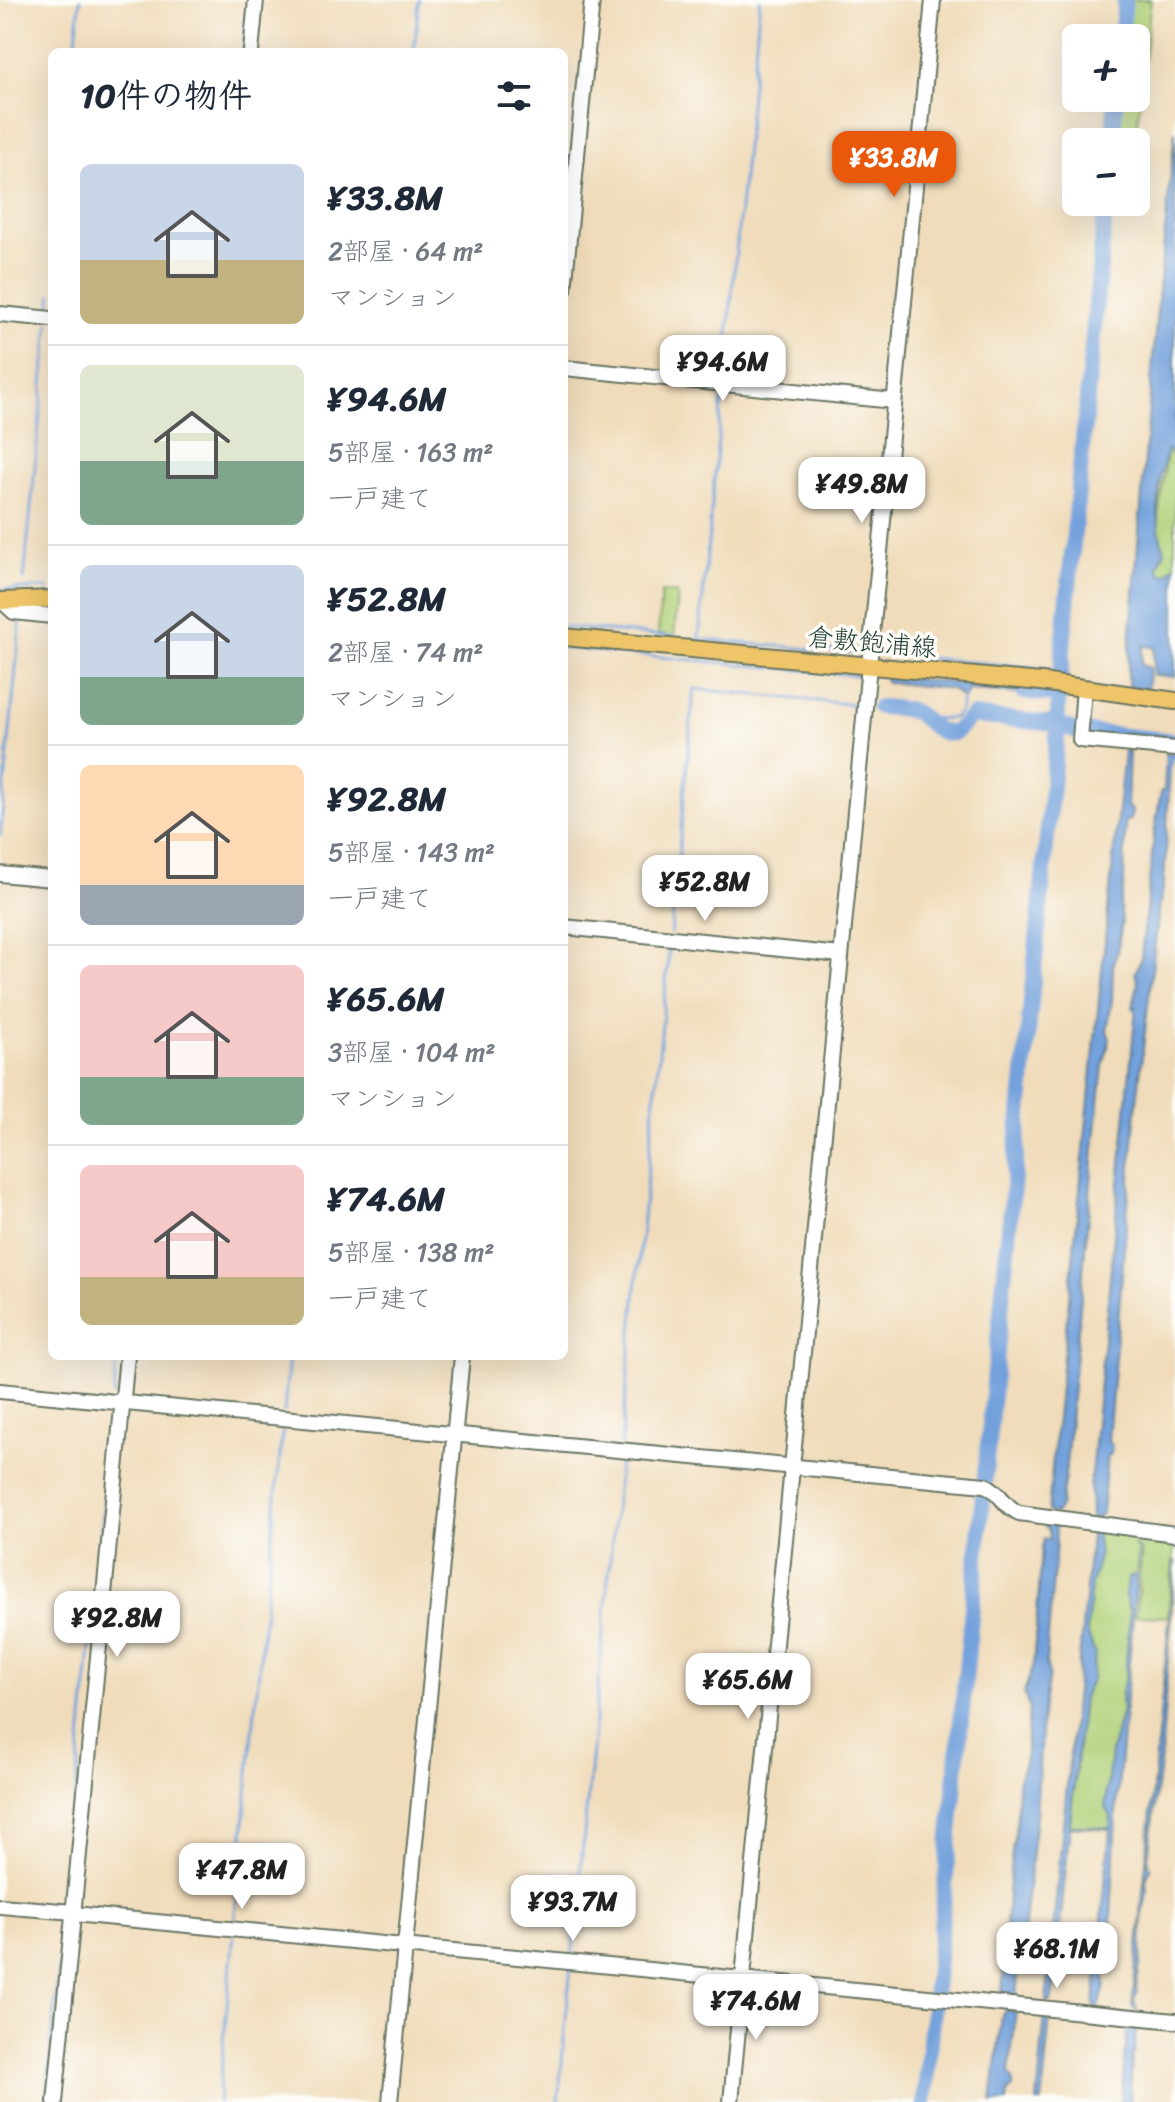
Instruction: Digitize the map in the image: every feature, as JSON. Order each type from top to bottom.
[{"type":"main road","points":[[1,601],[48,599]]},
{"type":"main road","name":"倉敷飽浦線","points":[[568,637],[870,665],[1175,701]]},
{"type":"street","points":[[251,48],[256,0]]},
{"type":"street","points":[[568,249],[592,0]]},
{"type":"street","points":[[731,2102],[789,1467],[870,665],[890,400],[933,0]]},
{"type":"street","points":[[0,314],[48,319]]},
{"type":"street","points":[[568,368],[890,400]]},
{"type":"street","points":[[1,601],[14,612],[48,616]]},
{"type":"street","points":[[1084,688],[1080,740],[1175,749]]},
{"type":"street","points":[[0,874],[48,879]]},
{"type":"street","points":[[568,927],[841,955]]},
{"type":"street","points":[[55,2102],[69,1912],[127,1360]]},
{"type":"street","points":[[390,2102],[462,1360]]},
{"type":"street","points":[[0,1391],[982,1484],[995,1490],[1011,1510],[1019,1513],[1175,1534]]},
{"type":"street","points":[[0,1906],[1175,2021]]},
{"type":"green space","points":[[1129,0],[1151,0],[1148,24],[1126,24]]},
{"type":"green space","points":[[1117,112],[1139,112],[1137,128],[1116,128]]},
{"type":"green space","points":[[1168,449],[1175,459],[1175,565],[1166,575],[1160,573],[1158,567],[1162,555],[1157,521]]},
{"type":"green space","points":[[661,592],[678,594],[674,636],[658,634]]},
{"type":"green space","points":[[1096,1526],[1135,1531],[1135,1543],[1136,1531],[1175,1540],[1168,1617],[1136,1616],[1142,1550],[1135,1546],[1139,1549],[1137,1575],[1127,1605],[1130,1613],[1122,1710],[1111,1752],[1105,1806],[1111,1816],[1110,1829],[1070,1825],[1083,1697],[1092,1679],[1095,1654],[1087,1632]]},
{"type":"water","points":[[1175,131],[1175,459],[1168,450],[1158,500],[1159,528],[1165,550],[1158,567],[1166,575],[1175,565],[1175,677],[1153,675],[1154,647],[1143,646],[1141,665],[1150,668],[1147,689],[1128,687],[1128,667]]},
{"type":"water","points":[[885,676],[1043,692],[1043,696],[968,690],[963,699],[952,689],[886,682]]},
{"type":"water","points":[[1129,750],[1127,806],[1132,810],[1131,820],[1125,821],[1124,885],[1120,905],[1122,921],[1113,964],[1107,1031],[1110,1039],[1103,1066],[1094,1149],[1065,1477],[1060,1507],[1055,1514],[1048,1512],[1054,1447],[1124,751]]},
{"type":"water","points":[[1166,753],[1175,753],[1170,769],[1164,885],[1135,1120],[1108,1441],[1112,1446],[1111,1454],[1107,1456],[1102,1513],[1097,1519],[1091,1518],[1090,1485],[1136,1007],[1133,1008],[1138,982],[1135,973],[1141,958],[1154,835],[1161,791],[1164,791]]},
{"type":"water","points":[[1047,1519],[1055,1520],[1056,1543],[1046,1662],[1049,1675],[1042,1716],[1036,1816],[1016,1996],[1008,1999],[1002,1992],[1018,1785],[1025,1763],[1029,1709],[1024,1692],[1033,1667],[1042,1548],[1044,1539],[1050,1540],[1045,1527]]},
{"type":"water","points":[[1092,1525],[1135,1531],[1096,1526],[1099,1557],[1091,1585],[1087,1632],[1095,1654],[1092,1679],[1083,1697],[1070,1822],[1070,1825],[1110,1828],[1111,1816],[1105,1806],[1111,1752],[1122,1710],[1130,1613],[1125,1592],[1129,1577],[1137,1574],[1105,1986],[1099,2008],[1096,2008],[1110,1829],[1070,1826],[1054,1988],[1051,2002],[1046,2002]]},
{"type":"water","points":[[1175,1560],[1162,1748],[1148,1859],[1151,1867],[1146,1879],[1138,1993],[1134,1999],[1137,2011],[1132,2007]]},
{"type":"water","points":[[1006,2009],[1016,2013],[1009,2074],[1013,2088],[1008,2092],[1007,2102],[992,2102],[1002,2015]]},
{"type":"water","points":[[1045,2013],[1050,2017],[1042,2102],[1037,2102]]},
{"type":"water","points":[[1137,2021],[1130,2102],[1121,2102],[1128,2022]]},
{"type":"waterway","points":[[75,48],[80,0]]},
{"type":"waterway","points":[[243,48],[248,0]]},
{"type":"waterway","points":[[414,48],[419,0]]},
{"type":"waterway","points":[[724,378],[760,0]]},
{"type":"waterway","points":[[1122,24],[1125,0]]},
{"type":"waterway","points":[[1113,128],[1115,112]]},
{"type":"waterway","points":[[1060,678],[1105,216]]},
{"type":"waterway","points":[[24,579],[48,333]]},
{"type":"waterway","points":[[699,638],[723,387]]},
{"type":"waterway","points":[[0,590],[48,588],[48,592]]},
{"type":"waterway","points":[[0,835],[21,617]]},
{"type":"waterway","points":[[568,627],[674,637]]},
{"type":"waterway","points":[[696,639],[867,654]]},
{"type":"waterway","points":[[568,648],[863,676]]},
{"type":"waterway","points":[[875,653],[1061,670]]},
{"type":"waterway","points":[[671,935],[694,689],[859,705]]},
{"type":"waterway","points":[[1024,692],[1058,695],[1058,724],[1076,731],[1175,741]]},
{"type":"waterway","points":[[924,719],[954,718],[960,711],[962,698]]},
{"type":"waterway","points":[[879,707],[914,712],[936,729],[947,733],[954,733],[972,716],[1058,724],[924,2102]]},
{"type":"waterway","points":[[621,1444],[670,942]]},
{"type":"waterway","points":[[114,1396],[117,1360]]},
{"type":"waterway","points":[[284,1412],[289,1360]]},
{"type":"waterway","points":[[65,1907],[113,1409]]},
{"type":"waterway","points":[[234,1926],[283,1424]]},
{"type":"waterway","points":[[572,1959],[620,1457]]},
{"type":"waterway","points":[[46,2102],[64,1914]]},
{"type":"waterway","points":[[218,2102],[234,1933]]},
{"type":"waterway","points":[[558,2102],[571,1966]]}]
